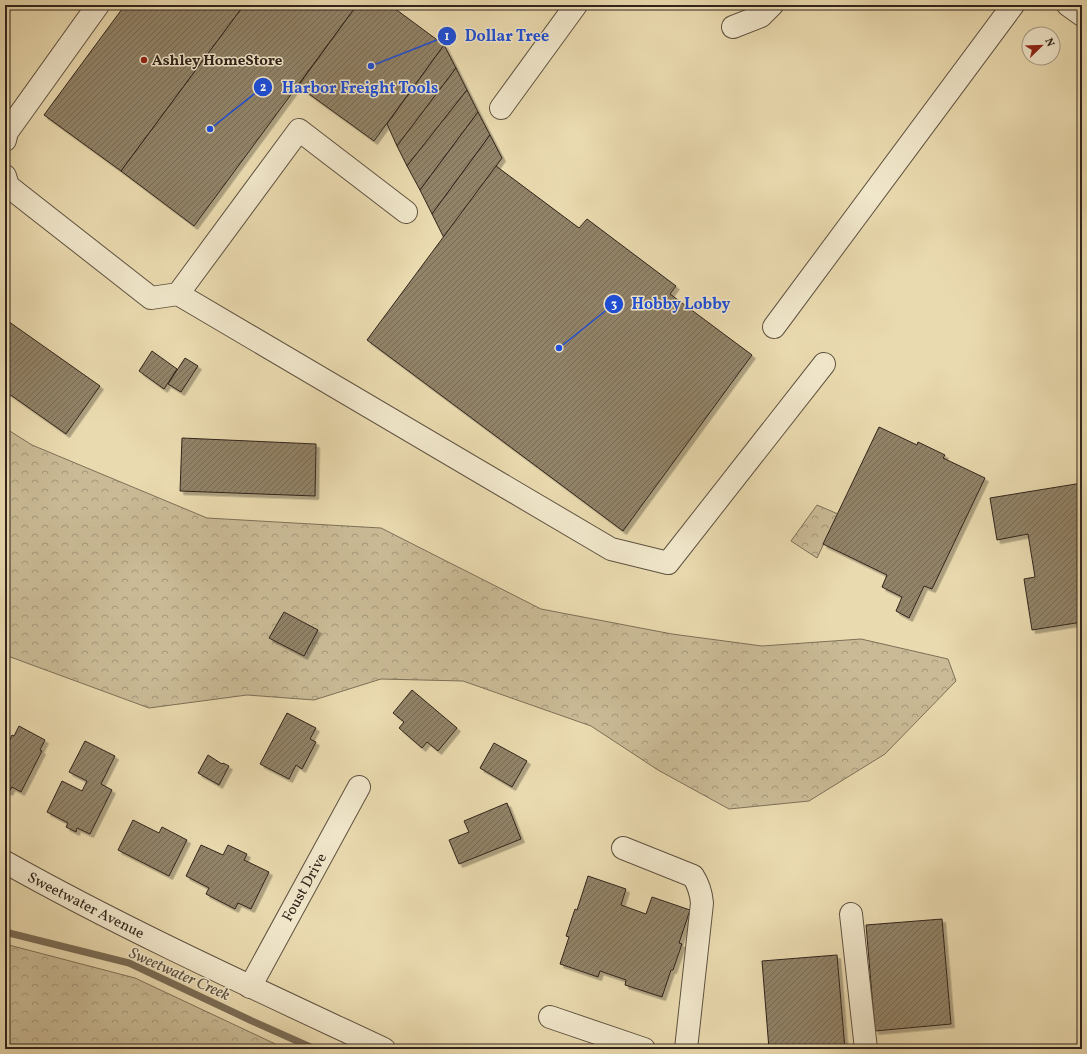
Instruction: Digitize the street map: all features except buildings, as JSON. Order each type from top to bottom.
[{"type":"street","points":[[5,140],[7,132],[98,5]]},
{"type":"street","points":[[501,108],[576,5]]},
{"type":"street","points":[[733,26],[761,16],[772,5]]},
{"type":"street","points":[[774,327],[1013,5]]},
{"type":"street","points":[[1068,5],[1082,15]]},
{"type":"street","points":[[178,294],[298,130],[406,212]]},
{"type":"street","points":[[5,176],[8,186],[151,298],[178,294],[611,549],[668,562],[824,364]]},
{"type":"street","name":"Foust Drive","points":[[250,987],[359,787]]},
{"type":"street","points":[[623,848],[693,876],[702,894],[686,1049]]},
{"type":"street","name":"Sweetwater Avenue","points":[[5,862],[104,915],[250,987],[384,1049]]},
{"type":"street","points":[[851,914],[866,1049]]},
{"type":"street","points":[[550,1017],[644,1049]]},
{"type":"green space","points":[[5,428],[32,445],[207,518],[381,528],[541,609],[672,634],[762,646],[861,639],[948,659],[956,681],[885,754],[809,801],[729,809],[658,770],[591,726],[463,681],[381,679],[314,700],[247,695],[149,708],[5,655]]},
{"type":"green space","points":[[817,505],[838,514],[817,558],[791,541]]},
{"type":"green space","points":[[5,944],[135,978],[286,1049],[5,1049]]},
{"type":"waterway","name":"Sweetwater Creek","points":[[5,932],[129,963],[315,1049]]},
{"type":"place","name":"Ashley HomeStore","points":[[144,60]]},
{"type":"place","name":"Dollar Tree","points":[[371,66]]},
{"type":"place","name":"Harbor Freight Tools","points":[[210,129]]},
{"type":"place","name":"Hobby Lobby","points":[[559,348]]}]
